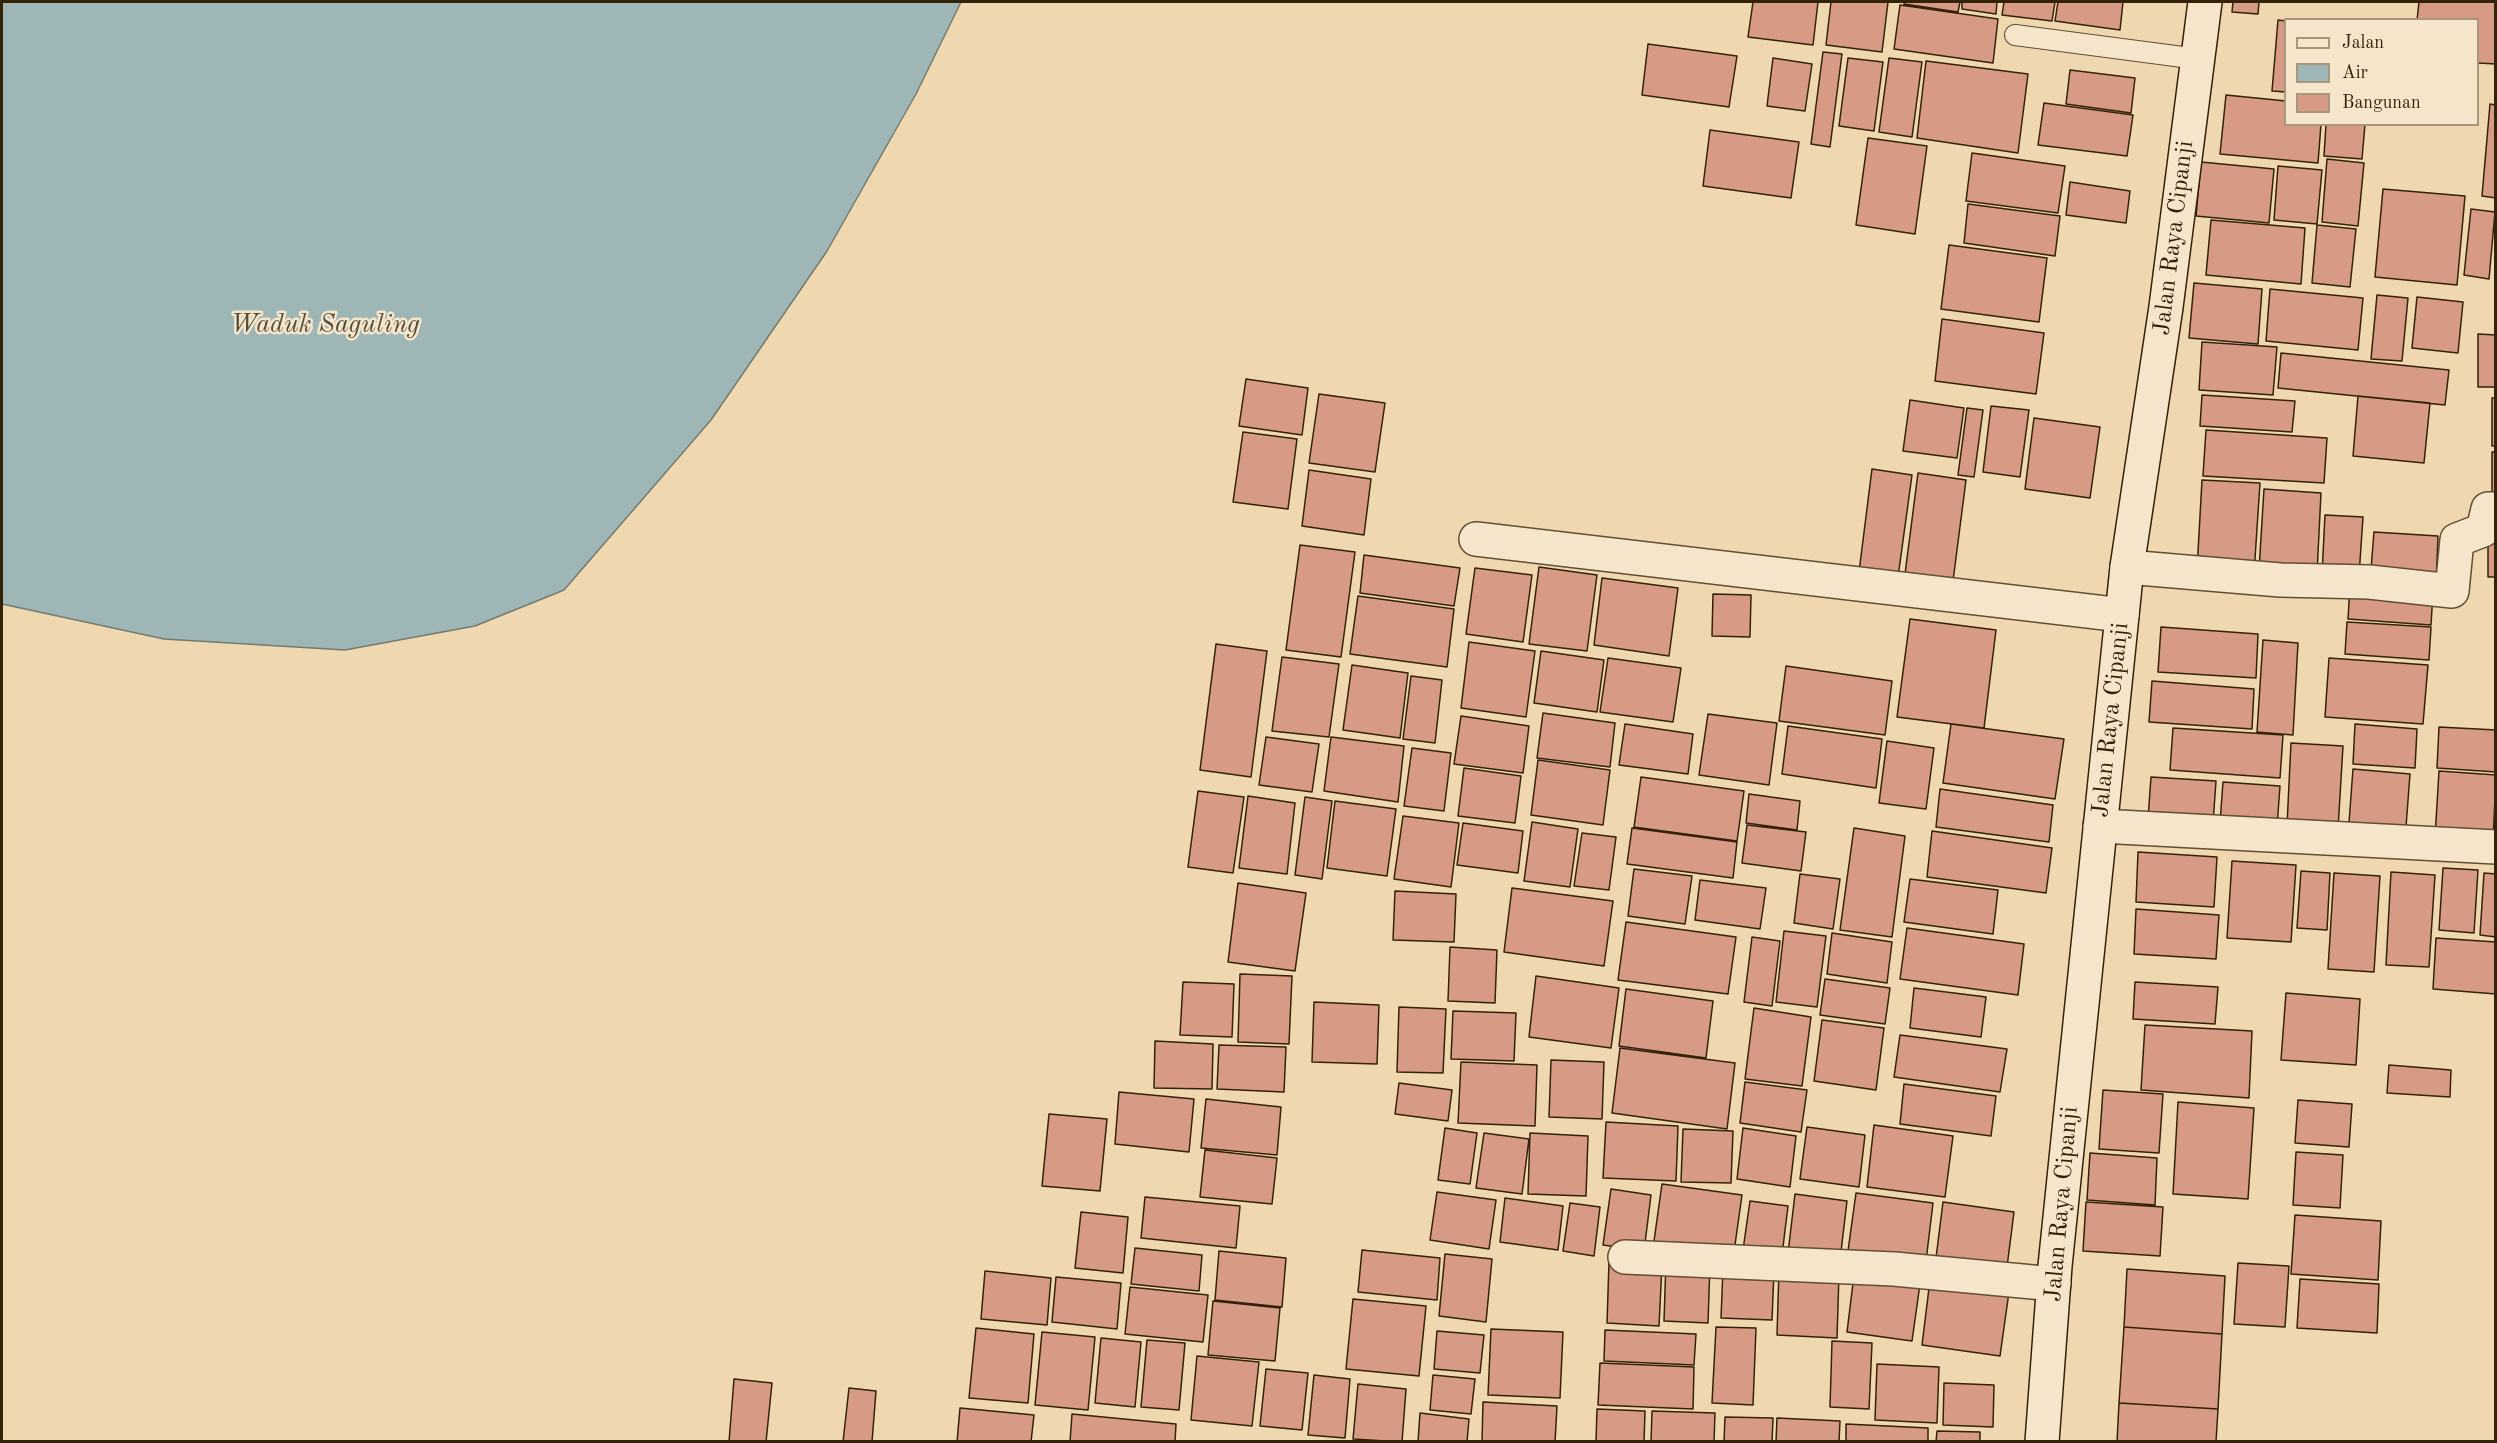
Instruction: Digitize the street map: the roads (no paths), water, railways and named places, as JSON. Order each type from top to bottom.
[{"type":"street","name":"Jalan Raya Cipanji","points":[[2042,1442],[2054,1284],[2127,567],[2166,307],[2205,2]]},
{"type":"street","points":[[2127,567],[2280,580],[2369,582],[2452,591],[2457,540],[2483,530],[2488,509],[2496,509]]},
{"type":"street","points":[[1476,539],[2122,615]]},
{"type":"street","points":[[2100,826],[2496,847]]},
{"type":"street","points":[[1625,1257],[1894,1269],[2054,1284]]},
{"type":"lane","points":[[2015,35],[2198,59]]},
{"type":"water","name":"Waduk Saguling","points":[[2,2],[961,2],[916,94],[827,251],[711,420],[564,590],[475,626],[345,650],[164,639],[2,604]]}]
